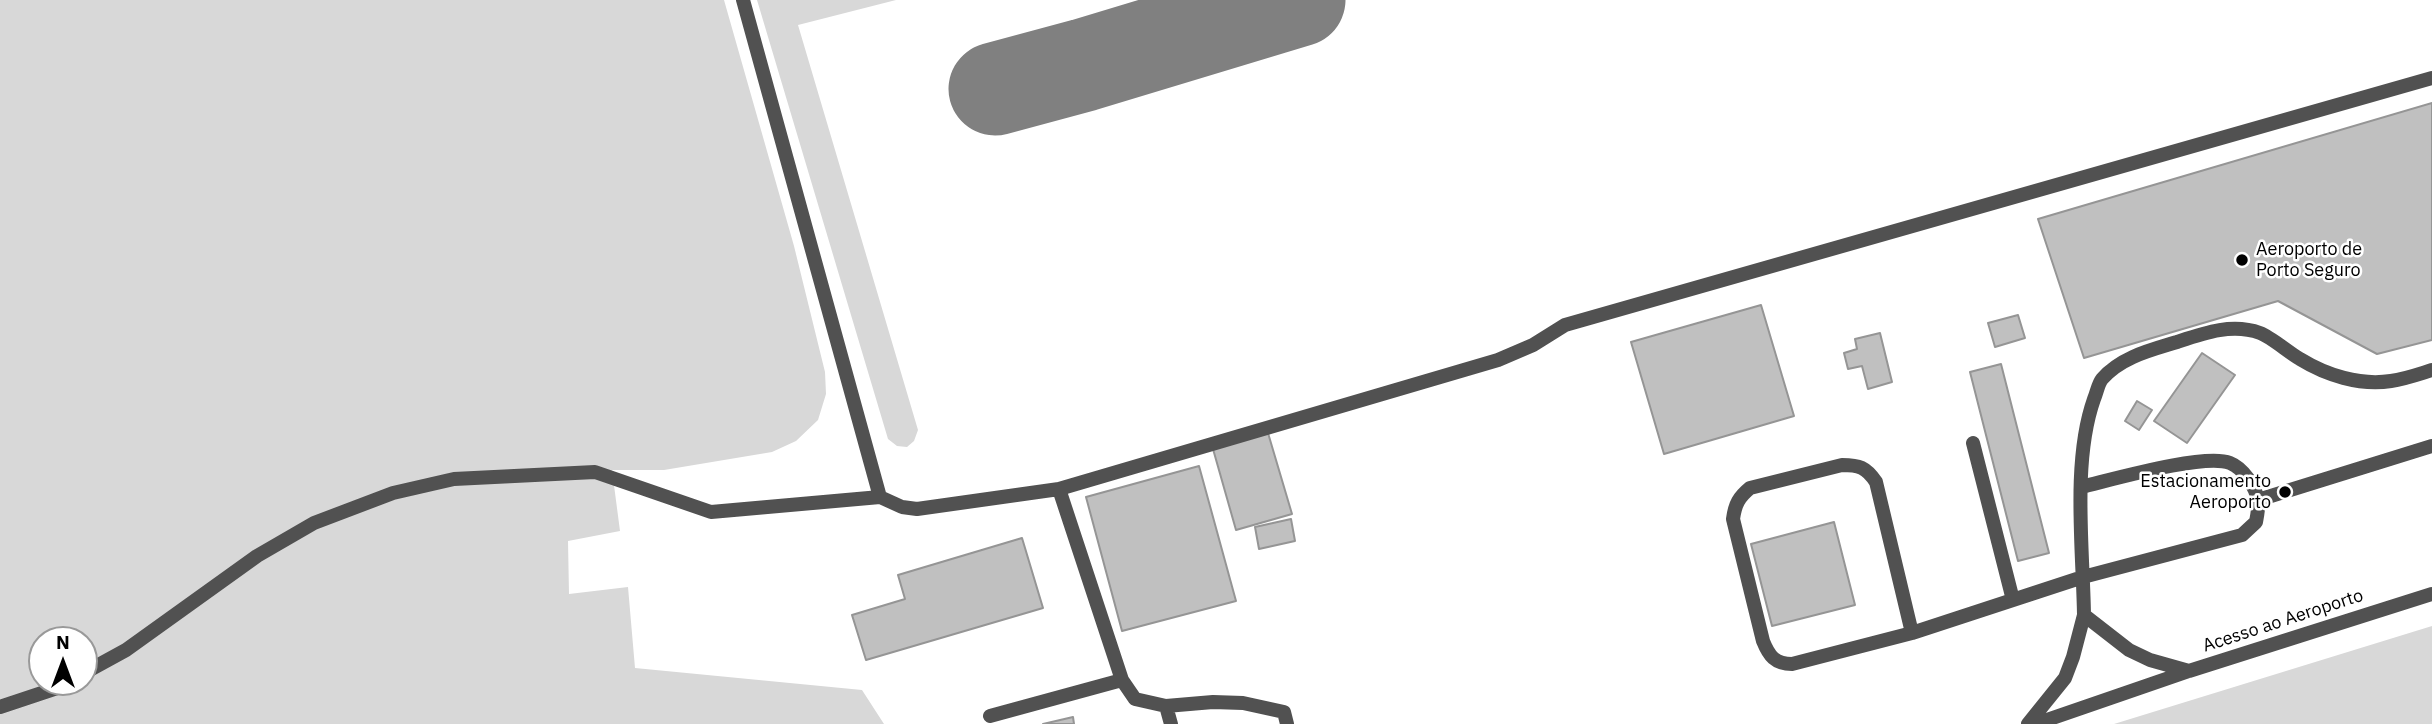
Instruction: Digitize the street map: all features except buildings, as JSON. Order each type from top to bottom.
[{"type":"lane","points":[[743,0],[880,496]]},
{"type":"lane","points":[[98,665],[126,650],[257,556],[314,523],[393,492],[442,481],[523,474],[595,472],[711,512],[880,496],[902,507],[917,509],[1059,489],[1498,360],[1533,345],[1565,325],[2432,78]]},
{"type":"lane","points":[[2028,724],[2065,678],[2084,615],[2081,487],[2090,412],[2101,381],[2120,363],[2210,331],[2242,328],[2263,334],[2298,358],[2337,377],[2391,381],[2432,370]]},
{"type":"lane","points":[[1973,443],[2013,600]]},
{"type":"lane","points":[[2258,500],[2432,446]]},
{"type":"lane","points":[[1912,633],[1876,482],[1867,469],[1856,465],[1842,465],[1749,488],[1740,496],[1734,519],[1763,641],[1776,662],[1792,664],[1912,633],[2083,577],[2242,535],[2256,522],[2258,500],[2243,471],[2229,463],[2215,461],[2155,469],[2081,487]]},
{"type":"lane","points":[[1059,489],[1122,680],[1135,699],[1166,706],[1244,703],[1284,712],[1287,724]]},
{"type":"lane","name":"Acesso ao Aeroporto","points":[[2084,615],[2129,650],[2150,660],[2189,671],[2432,594]]},
{"type":"lane","points":[[2035,724],[2189,671]]},
{"type":"lane","points":[[990,716],[1122,680]]},
{"type":"lane","points":[[0,707],[33,696]]},
{"type":"lane","points":[[1166,706],[1171,724]]},
{"type":"shaded area","points":[[0,0],[724,0],[794,246],[825,372],[826,394],[818,420],[796,441],[772,452],[664,470],[612,470],[620,531],[568,541],[569,594],[628,587],[635,668],[862,690],[884,724],[0,724]]},
{"type":"shaded area","points":[[757,0],[896,0],[798,25],[918,430],[914,441],[907,447],[897,446],[888,439]]},
{"type":"shaded area","points":[[2432,626],[2432,724],[2114,724]]},
{"type":"taxiway","points":[[995,89],[1299,0]]},
{"type":"place","name":"Aeroporto de Porto Seguro","points":[[2242,260]]},
{"type":"place","name":"Estacionamento Aeroporto","points":[[2285,492]]}]
